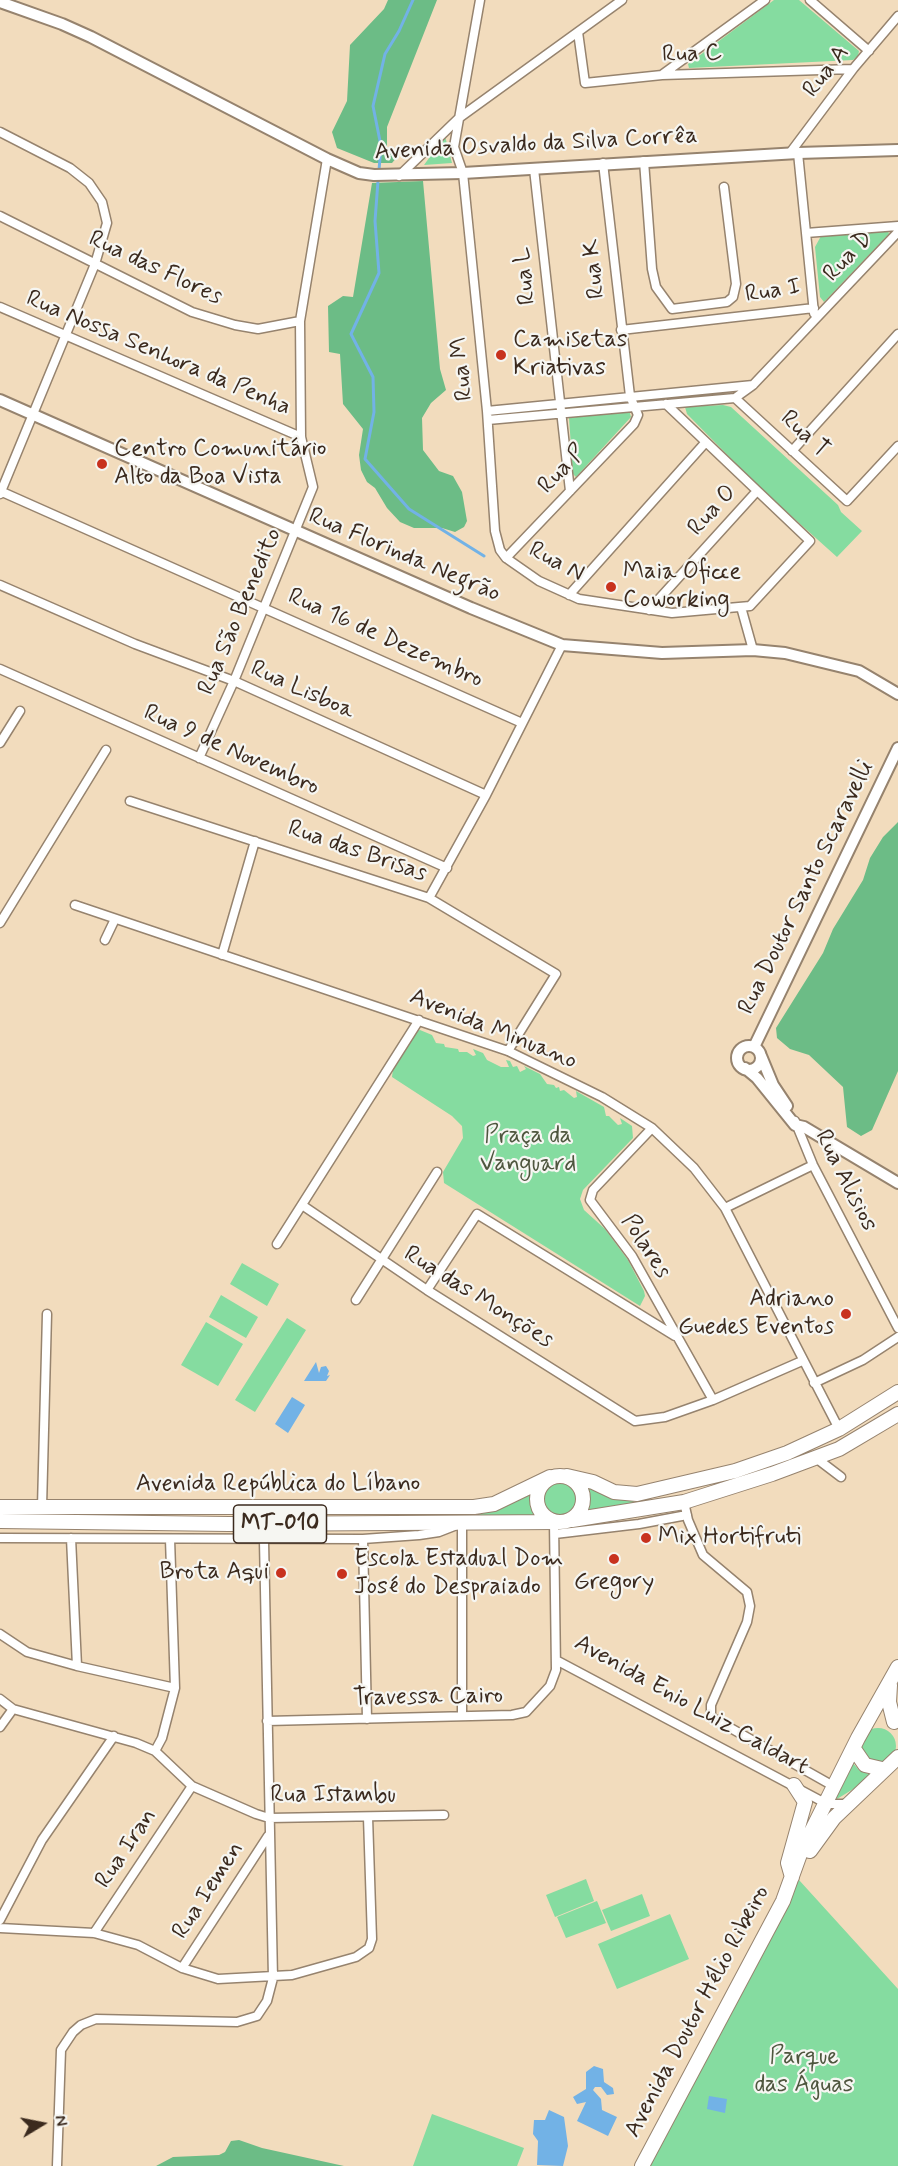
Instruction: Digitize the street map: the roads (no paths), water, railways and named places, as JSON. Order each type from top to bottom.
[{"type":"main road","name":"Avenida República do Líbano","points":[[0,1507],[474,1508],[501,1501],[550,1477],[567,1476],[593,1482],[617,1492],[643,1493],[787,1454],[839,1430],[898,1392]]},
{"type":"main road","name":"Avenida República do Líbano","points":[[0,1521],[229,1531],[462,1523],[560,1524],[685,1509],[839,1449],[898,1414]]},
{"type":"main road","points":[[550,1477],[539,1488],[537,1504],[545,1516],[560,1524],[581,1510],[584,1496],[578,1484],[567,1476]]},
{"type":"main road","name":"Avenida Doutor Hélio Ribeiro","points":[[792,1879],[800,1854],[898,1667]]},
{"type":"main road","name":"Avenida Doutor Hélio Ribeiro","points":[[890,1683],[889,1702],[896,1723]]},
{"type":"main road","name":"Avenida Doutor Hélio Ribeiro","points":[[868,1721],[881,1719],[896,1723]]},
{"type":"main road","points":[[854,1749],[866,1766],[889,1769]]},
{"type":"main road","name":"Avenida Doutor Hélio Ribeiro","points":[[642,2166],[792,1879],[823,1832],[847,1804],[889,1769],[898,1757]]},
{"type":"main road","points":[[792,1879],[788,1863],[804,1812],[804,1802],[794,1785]]},
{"type":"street","name":"Rua M","points":[[480,0],[454,147],[463,173],[488,420],[495,531],[500,550],[507,558]]},
{"type":"street","points":[[399,176],[459,118],[622,0]]},
{"type":"street","points":[[662,75],[765,0]]},
{"type":"street","points":[[810,0],[869,51]]},
{"type":"street","name":"Avenida Osvaldo da Silva Corrêa","points":[[0,2],[91,37],[158,74],[359,173],[399,176],[794,153],[898,150]]},
{"type":"street","name":"Rua A","points":[[794,153],[853,69],[898,16]]},
{"type":"street","name":"Rua C","points":[[578,32],[585,83],[662,75],[853,69]]},
{"type":"street","points":[[0,132],[70,168],[89,183],[102,202],[107,223],[95,264],[0,492]]},
{"type":"street","name":"Rua I","points":[[621,330],[814,308],[794,153]]},
{"type":"street","name":"Rua São Benedito","points":[[199,758],[234,681],[313,487],[301,437],[300,321],[327,159]]},
{"type":"street","points":[[644,161],[652,269],[656,287],[672,309],[727,302],[733,297],[736,284],[724,187]]},
{"type":"street","name":"Rua K","points":[[603,163],[621,330],[630,396],[635,406]]},
{"type":"street","name":"Rua L","points":[[534,169],[570,491]]},
{"type":"street","name":"Rua das Flores","points":[[0,216],[192,312],[235,325],[258,329],[300,321]]},
{"type":"street","points":[[806,233],[898,226]]},
{"type":"street","name":"Rua D","points":[[735,398],[753,385],[898,232]]},
{"type":"street","name":"Rua Nossa Senhora da Penha","points":[[0,307],[301,437]]},
{"type":"street","points":[[814,308],[814,322]]},
{"type":"street","points":[[792,451],[898,334]]},
{"type":"street","points":[[487,411],[560,402],[753,385]]},
{"type":"street","points":[[488,420],[735,398]]},
{"type":"street","name":"Rua T","points":[[735,398],[847,501],[898,446]]},
{"type":"street","name":"Rua Florinda Negrão","points":[[0,400],[296,532],[562,645],[662,653],[753,650],[836,663],[859,671],[898,694]]},
{"type":"street","points":[[666,404],[810,541],[750,606],[741,607],[753,650]]},
{"type":"street","name":"Rua P","points":[[507,558],[634,424],[638,415],[635,406]]},
{"type":"street","points":[[569,594],[705,443]]},
{"type":"street","name":"Rua O","points":[[649,610],[757,491]]},
{"type":"street","name":"Rua 16 de Dezembro","points":[[0,492],[263,606],[522,723]]},
{"type":"street","name":"Rua N","points":[[507,558],[539,581],[579,599],[672,613],[741,607]]},
{"type":"street","name":"Rua Lisboa","points":[[0,585],[135,644],[234,681],[486,795]]},
{"type":"street","points":[[429,898],[486,795],[562,645]]},
{"type":"street","name":"Rua 9 de Novembro","points":[[0,669],[447,868]]},
{"type":"street","points":[[0,743],[20,711]]},
{"type":"street","name":"Rua Doutor Santo Scaravelli","points":[[757,1051],[898,748]]},
{"type":"street","points":[[0,923],[106,750]]},
{"type":"street","name":"Rua das Brisas","points":[[130,801],[429,898],[556,974],[508,1051]]},
{"type":"street","points":[[222,955],[255,841]]},
{"type":"street","name":"Avenida Minuano","points":[[75,905],[508,1051],[602,1097],[652,1128],[694,1168],[725,1208],[801,1361],[839,1430]]},
{"type":"street","points":[[105,940],[115,919]]},
{"type":"street","points":[[277,1244],[419,1020]]},
{"type":"street","points":[[798,1122],[773,1085],[757,1051],[746,1046],[738,1054],[739,1062],[798,1122],[898,1183]]},
{"type":"street","points":[[745,1068],[755,1068],[760,1063],[757,1051]]},
{"type":"street","name":"Rua Alisios","points":[[798,1122],[813,1165],[898,1328]]},
{"type":"street","name":"Polares","points":[[652,1128],[593,1190],[590,1200],[632,1256],[712,1400]]},
{"type":"street","points":[[725,1208],[813,1165]]},
{"type":"street","points":[[356,1300],[437,1172]]},
{"type":"street","name":"Rua das Monções","points":[[302,1205],[428,1290],[635,1421],[665,1417],[712,1400]]},
{"type":"street","points":[[428,1290],[477,1214],[675,1336]]},
{"type":"street","points":[[42,1507],[46,1314]]},
{"type":"street","points":[[814,1383],[862,1360],[898,1337]]},
{"type":"street","points":[[712,1400],[801,1361]]},
{"type":"street","points":[[816,1458],[841,1477]]},
{"type":"street","points":[[560,1524],[685,1509],[703,1555],[747,1592],[750,1606],[737,1649],[711,1705],[711,1717],[835,1787]]},
{"type":"street","points":[[462,1523],[462,1716]]},
{"type":"street","name":"Avenida República do Líbano","points":[[0,1538],[170,1539],[229,1531],[264,1541],[363,1539],[439,1532],[462,1523]]},
{"type":"street","name":"Avenida Enio Luiz Caldart","points":[[560,1524],[556,1660],[827,1804]]},
{"type":"street","points":[[71,1538],[77,1666]]},
{"type":"street","points":[[155,1752],[162,1738],[175,1688],[170,1539]]},
{"type":"street","points":[[363,1539],[367,1719]]},
{"type":"street","points":[[57,2166],[61,2050],[73,2032],[81,2025],[96,2019],[237,2022],[249,2020],[262,2010],[273,1978],[268,1835],[264,1541]]},
{"type":"street","points":[[0,1634],[27,1652],[175,1688]]},
{"type":"street","name":"Travessa Cairo","points":[[267,1721],[512,1715],[526,1712],[552,1682],[556,1660]]},
{"type":"street","name":"Rua Istambu","points":[[0,1700],[13,1708],[114,1736],[155,1752],[192,1786],[221,1801],[269,1818],[444,1815]]},
{"type":"street","points":[[0,1727],[13,1708]]},
{"type":"street","points":[[0,1920],[42,1840],[114,1736]]},
{"type":"street","name":"Rua Iran","points":[[94,1933],[192,1786]]},
{"type":"street","points":[[827,1804],[847,1804]]},
{"type":"street","points":[[0,1928],[94,1933],[138,1945],[182,1968],[218,1979],[273,1978],[356,1957],[369,1948],[372,1939],[368,1817]]},
{"type":"street","name":"Rua Iemen","points":[[182,1968],[268,1835]]},
{"type":"water","points":[[316,1362],[319,1373],[321,1367],[326,1366],[329,1371],[327,1376],[330,1375],[326,1381],[304,1381]]},
{"type":"water","points":[[292,1397],[305,1405],[288,1433],[275,1424]]},
{"type":"water","points":[[594,2066],[603,2069],[604,2082],[613,2088],[614,2094],[607,2095],[601,2087],[595,2087],[593,2090],[601,2099],[602,2110],[617,2117],[608,2136],[577,2121],[586,2102],[577,2104],[573,2097],[586,2089],[586,2072]]},
{"type":"water","points":[[709,2096],[727,2099],[725,2113],[707,2109]]},
{"type":"water","points":[[549,2110],[564,2117],[568,2146],[563,2166],[537,2165],[538,2141],[533,2134],[534,2120],[545,2120]]},
{"type":"waterway","points":[[379,170],[381,146],[373,106],[385,54],[399,31],[413,0]]},
{"type":"waterway","points":[[378,181],[375,221],[379,273],[351,334],[373,377],[374,412],[365,459],[409,509],[484,556]]},
{"type":"place","name":"Camisetas Kriativas","points":[[501,355]]},
{"type":"place","name":"Centro Comunitário Alto da Boa Vista","points":[[102,464]]},
{"type":"place","name":"Maia Oficce Coworking","points":[[611,587]]},
{"type":"place","name":"Adriano Guedes Eventos","points":[[846,1314]]},
{"type":"place","name":"Mix Hortifruti","points":[[646,1538]]},
{"type":"place","name":"Gregory","points":[[614,1559]]},
{"type":"place","name":"Brota Aqui","points":[[281,1573]]},
{"type":"place","name":"Escola Estadual Dom José do Despraiado","points":[[342,1574]]},
{"type":"park label","name":"Praça da Vanguard","points":[[528,1151]]},
{"type":"park label","name":"Parque das Águas","points":[[804,2072]]}]
